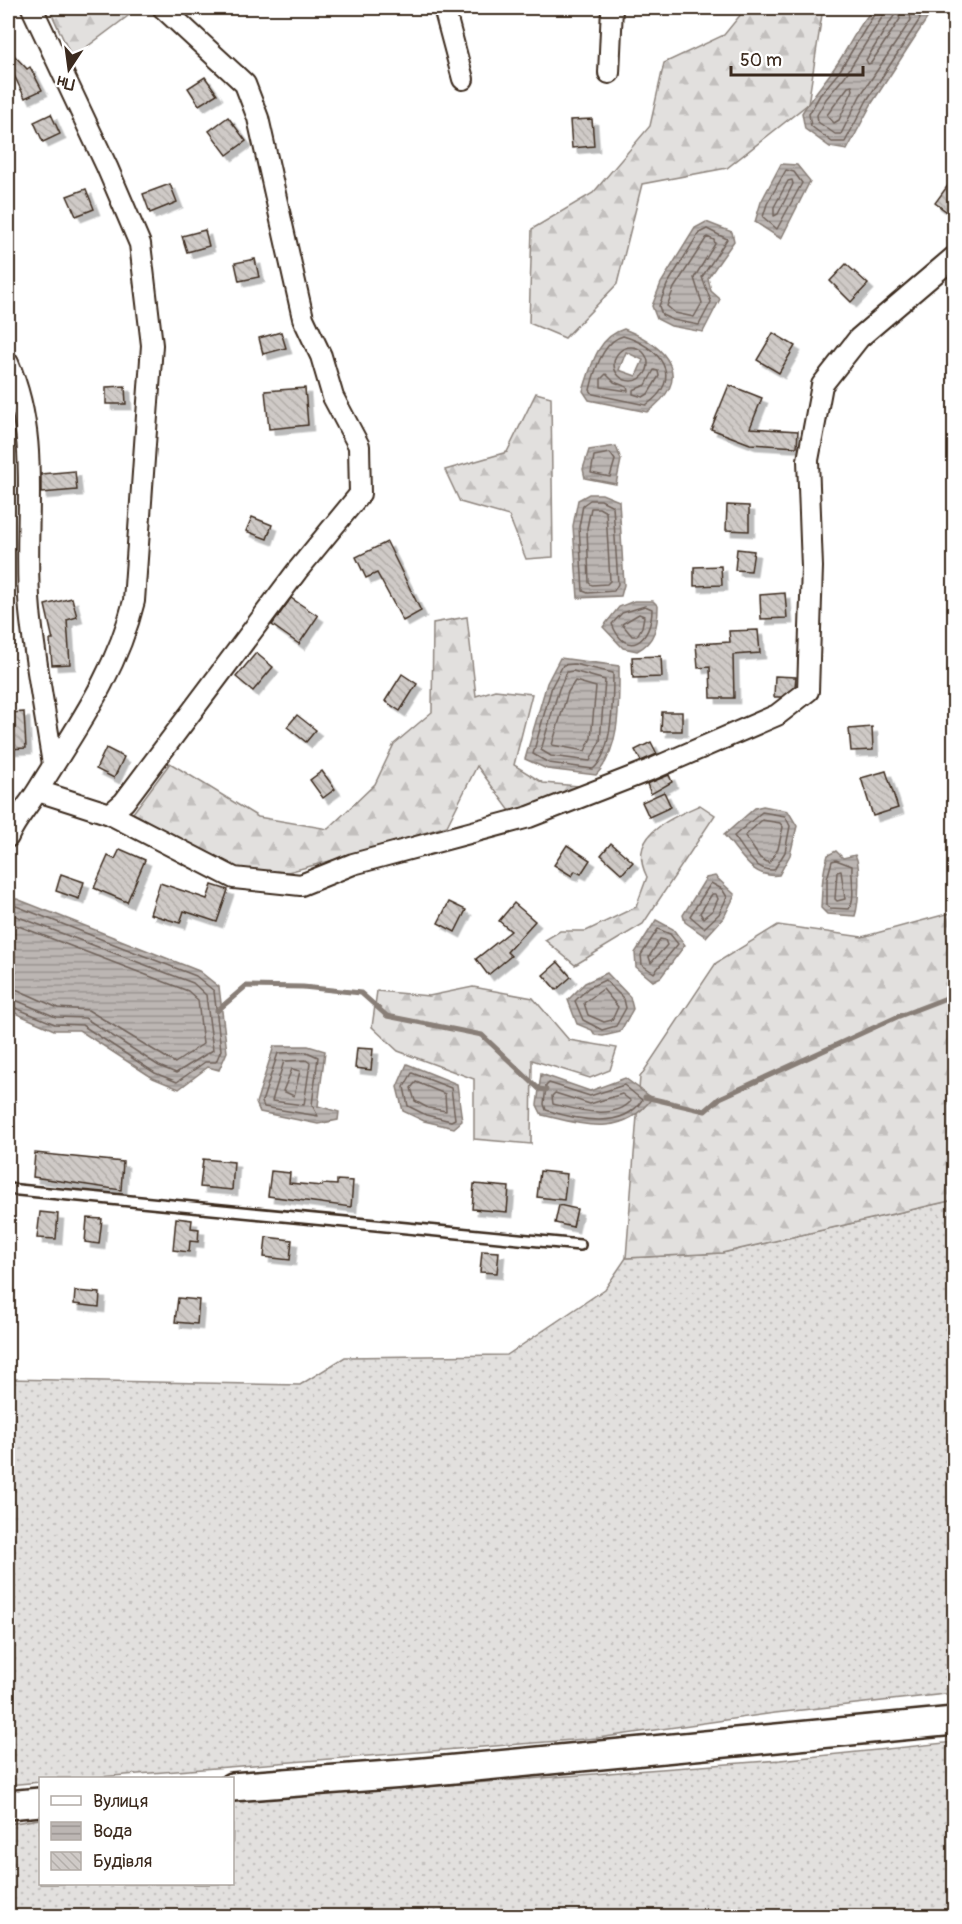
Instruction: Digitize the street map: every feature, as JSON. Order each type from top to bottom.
[{"type":"street","points":[[8,837],[110,671],[125,637],[134,601],[152,345],[140,244],[107,167],[32,8]]},
{"type":"street","points":[[110,814],[124,802],[297,571],[360,494],[359,447],[333,397],[321,356],[303,318],[258,118],[245,84],[163,8]]},
{"type":"street","points":[[444,8],[463,79]]},
{"type":"street","points":[[609,73],[612,8]]},
{"type":"street","points":[[38,791],[110,814],[234,878],[301,885],[353,864],[529,817],[650,770],[777,715],[808,691],[812,567],[808,460],[822,385],[859,338],[954,257]]},
{"type":"street","points":[[8,363],[20,391],[30,455],[30,609],[53,764]]},
{"type":"street","points":[[234,1787],[954,1721]]},
{"type":"street","points":[[8,1805],[39,1802]]},
{"type":"lane","points":[[8,1189],[580,1245]]},
{"type":"green space","points":[[49,8],[134,8],[136,10],[72,58]]},
{"type":"green space","points":[[746,8],[823,8],[808,104],[727,168],[642,184],[617,284],[565,338],[529,323],[532,229],[593,193],[650,126],[664,63],[724,35]]},
{"type":"green space","points":[[536,393],[551,397],[553,557],[526,559],[509,516],[460,502],[445,470],[507,452]]},
{"type":"green space","points":[[467,617],[476,696],[495,690],[532,694],[514,765],[543,783],[591,787],[510,811],[477,766],[447,826],[288,872],[233,870],[133,813],[170,763],[258,817],[328,829],[375,784],[394,744],[432,712],[433,623]]},
{"type":"green space","points":[[700,805],[715,815],[643,924],[575,965],[545,940],[560,931],[586,931],[636,907],[647,877],[642,863],[642,850],[646,840],[664,823]]},
{"type":"green space","points":[[954,912],[954,1200],[722,1253],[626,1258],[640,1077],[716,963],[778,925],[862,937]]},
{"type":"green space","points":[[473,987],[533,998],[569,1040],[617,1048],[610,1070],[590,1078],[532,1060],[531,1144],[474,1139],[474,1079],[398,1051],[372,1027],[377,991],[429,996]]},
{"type":"green space","points":[[954,1200],[954,1693],[775,1713],[598,1738],[100,1777],[39,1777],[39,1782],[8,1785],[8,1379],[300,1385],[345,1357],[507,1355],[605,1289],[626,1258],[722,1253]]},
{"type":"green space","points":[[954,1742],[954,1916],[8,1916],[8,1824],[39,1819],[39,1885],[234,1885],[234,1801],[780,1760]]},
{"type":"water","points":[[874,8],[920,8],[928,17],[872,103],[847,150],[830,147],[805,129],[802,113]]},
{"type":"water","points":[[781,164],[797,165],[810,181],[781,239],[755,222],[761,202]]},
{"type":"water","points":[[706,222],[732,232],[734,241],[708,278],[711,291],[720,299],[703,332],[671,326],[657,319],[652,306],[661,283],[695,228]]},
{"type":"water","points":[[624,329],[639,336],[652,344],[670,364],[672,375],[670,387],[662,399],[647,412],[589,400],[583,391],[596,354],[607,339]],"holes":[[[626,352],[643,360],[636,376],[619,370]]]},
{"type":"water","points":[[616,446],[621,460],[616,484],[585,478],[583,469],[589,450]]},
{"type":"water","points":[[589,494],[602,494],[619,501],[624,585],[621,596],[578,598],[573,526],[578,500]]},
{"type":"water","points":[[634,601],[653,601],[658,606],[652,638],[637,651],[623,648],[603,627],[619,607]]},
{"type":"water","points":[[560,658],[619,666],[617,724],[610,752],[596,775],[547,769],[525,759],[547,683]]},
{"type":"water","points":[[763,806],[788,811],[797,826],[790,855],[779,875],[769,875],[754,869],[741,857],[724,835],[755,808]]},
{"type":"water","points":[[836,851],[843,858],[855,855],[857,860],[859,884],[855,916],[827,914],[821,908],[826,862],[828,855]]},
{"type":"water","points":[[715,876],[735,895],[724,917],[706,937],[685,922],[683,915],[706,878]]},
{"type":"water","points":[[8,899],[17,899],[199,971],[219,987],[227,1052],[219,1070],[208,1067],[179,1089],[153,1078],[79,1030],[54,1030],[8,1010]]},
{"type":"water","points":[[656,920],[673,929],[685,945],[661,977],[653,981],[636,967],[635,953]]},
{"type":"water","points":[[607,973],[630,997],[633,1009],[620,1032],[603,1036],[595,1035],[592,1030],[577,1024],[568,1000],[585,983]]},
{"type":"water","points":[[274,1046],[308,1046],[325,1051],[318,1106],[339,1112],[338,1120],[318,1124],[260,1112],[256,1103]]},
{"type":"water","points":[[407,1064],[457,1084],[462,1121],[454,1128],[424,1121],[403,1111],[397,1087]]},
{"type":"water","points":[[541,1074],[590,1091],[625,1078],[652,1098],[641,1111],[616,1124],[588,1125],[573,1122],[542,1115],[537,1105]]},
{"type":"building","points":[[8,49],[27,69],[30,67],[42,90],[25,98],[8,63]]},
{"type":"building","points":[[205,77],[217,94],[199,105],[188,88]]},
{"type":"building","points":[[51,114],[60,134],[43,142],[34,122]]},
{"type":"building","points":[[228,117],[246,141],[227,155],[209,131]]},
{"type":"building","points":[[592,119],[594,146],[572,148],[570,120]]},
{"type":"building","points":[[954,177],[954,217],[935,203]]},
{"type":"building","points":[[170,184],[177,202],[150,213],[143,194]]},
{"type":"building","points":[[86,189],[94,209],[76,216],[67,196]]},
{"type":"building","points":[[205,230],[209,246],[187,252],[182,236]]},
{"type":"building","points":[[255,259],[259,277],[239,281],[235,263]]},
{"type":"building","points":[[846,264],[868,284],[851,302],[830,281]]},
{"type":"building","points":[[281,332],[286,348],[263,354],[259,338]]},
{"type":"building","points":[[773,333],[795,346],[779,373],[757,360]]},
{"type":"building","points":[[729,385],[762,398],[750,428],[798,431],[797,447],[750,444],[711,429]]},
{"type":"building","points":[[125,386],[126,404],[106,404],[106,387]]},
{"type":"building","points":[[305,388],[308,425],[269,429],[265,391]]},
{"type":"building","points":[[75,471],[77,490],[41,493],[41,474]]},
{"type":"building","points":[[727,505],[749,506],[749,531],[726,530]]},
{"type":"building","points":[[252,517],[272,525],[267,539],[246,531]]},
{"type":"building","points":[[387,542],[421,611],[403,621],[377,573],[366,578],[356,557]]},
{"type":"building","points":[[737,549],[754,551],[751,571],[735,570]]},
{"type":"building","points":[[721,566],[722,585],[694,586],[694,567]]},
{"type":"building","points":[[785,593],[787,618],[761,619],[760,595]]},
{"type":"building","points":[[72,598],[77,617],[67,620],[70,664],[52,665],[50,640],[53,640],[45,605]]},
{"type":"building","points":[[291,598],[318,616],[299,644],[272,625]]},
{"type":"building","points":[[758,630],[760,653],[733,655],[734,698],[711,698],[710,667],[698,668],[696,644],[730,642],[729,631]]},
{"type":"building","points":[[256,653],[273,667],[253,691],[236,677]]},
{"type":"building","points":[[661,656],[662,677],[633,678],[632,657]]},
{"type":"building","points":[[402,674],[417,684],[400,711],[385,701]]},
{"type":"building","points":[[775,676],[796,677],[795,686],[781,697],[774,697]]},
{"type":"building","points":[[24,712],[26,748],[8,749],[8,713]]},
{"type":"building","points":[[662,712],[682,712],[682,731],[661,731]]},
{"type":"building","points":[[297,715],[316,730],[306,742],[287,727]]},
{"type":"building","points":[[872,727],[873,750],[851,751],[849,729]]},
{"type":"building","points":[[651,742],[657,754],[641,761],[635,750]]},
{"type":"building","points":[[106,748],[124,757],[114,778],[96,769]]},
{"type":"building","points":[[322,771],[335,789],[323,798],[310,780]]},
{"type":"building","points":[[886,771],[898,808],[873,816],[861,778]]},
{"type":"building","points":[[669,775],[672,782],[651,794],[647,784]]},
{"type":"building","points":[[664,792],[671,807],[649,817],[642,802]]},
{"type":"building","points":[[611,843],[633,862],[622,874],[601,855]]},
{"type":"building","points":[[567,845],[590,860],[581,874],[575,871],[572,876],[554,865]]},
{"type":"building","points":[[120,849],[145,860],[127,902],[94,888],[108,856],[115,859]]},
{"type":"building","points":[[61,874],[84,882],[79,899],[56,891]]},
{"type":"building","points":[[160,883],[207,899],[212,885],[228,890],[217,922],[184,911],[180,923],[150,914]]},
{"type":"building","points":[[449,902],[466,910],[455,932],[438,923]]},
{"type":"building","points":[[514,903],[535,921],[507,952],[511,956],[488,975],[476,959],[511,931],[499,921]]},
{"type":"building","points":[[558,962],[571,977],[556,990],[543,975]]},
{"type":"building","points":[[357,1048],[373,1049],[371,1070],[355,1068]]},
{"type":"building","points":[[35,1153],[123,1162],[121,1190],[33,1177]]},
{"type":"building","points":[[203,1159],[234,1162],[232,1190],[200,1187]]},
{"type":"building","points":[[271,1171],[290,1173],[289,1183],[322,1186],[323,1184],[337,1185],[337,1180],[353,1181],[351,1207],[268,1196]]},
{"type":"building","points":[[540,1171],[567,1174],[564,1200],[537,1197]]},
{"type":"building","points":[[474,1184],[509,1187],[507,1212],[472,1209]]},
{"type":"building","points":[[559,1205],[577,1209],[573,1227],[555,1223]]},
{"type":"building","points":[[40,1212],[58,1214],[56,1239],[37,1238]]},
{"type":"building","points":[[87,1218],[102,1219],[99,1244],[85,1242]]},
{"type":"building","points":[[176,1218],[192,1220],[191,1228],[199,1229],[198,1242],[190,1241],[189,1252],[173,1250]]},
{"type":"building","points":[[266,1237],[292,1240],[290,1260],[264,1257]]},
{"type":"building","points":[[482,1251],[499,1252],[497,1273],[480,1272]]},
{"type":"building","points":[[75,1291],[100,1293],[99,1307],[74,1304]]},
{"type":"building","points":[[178,1298],[199,1300],[197,1324],[175,1322]]},
{"type":"waterway","points":[[217,1011],[246,986],[303,987],[361,993],[387,1016],[482,1035],[539,1089],[546,1090]]},
{"type":"waterway","points":[[645,1097],[705,1111],[720,1098],[897,1017],[954,995]]}]
